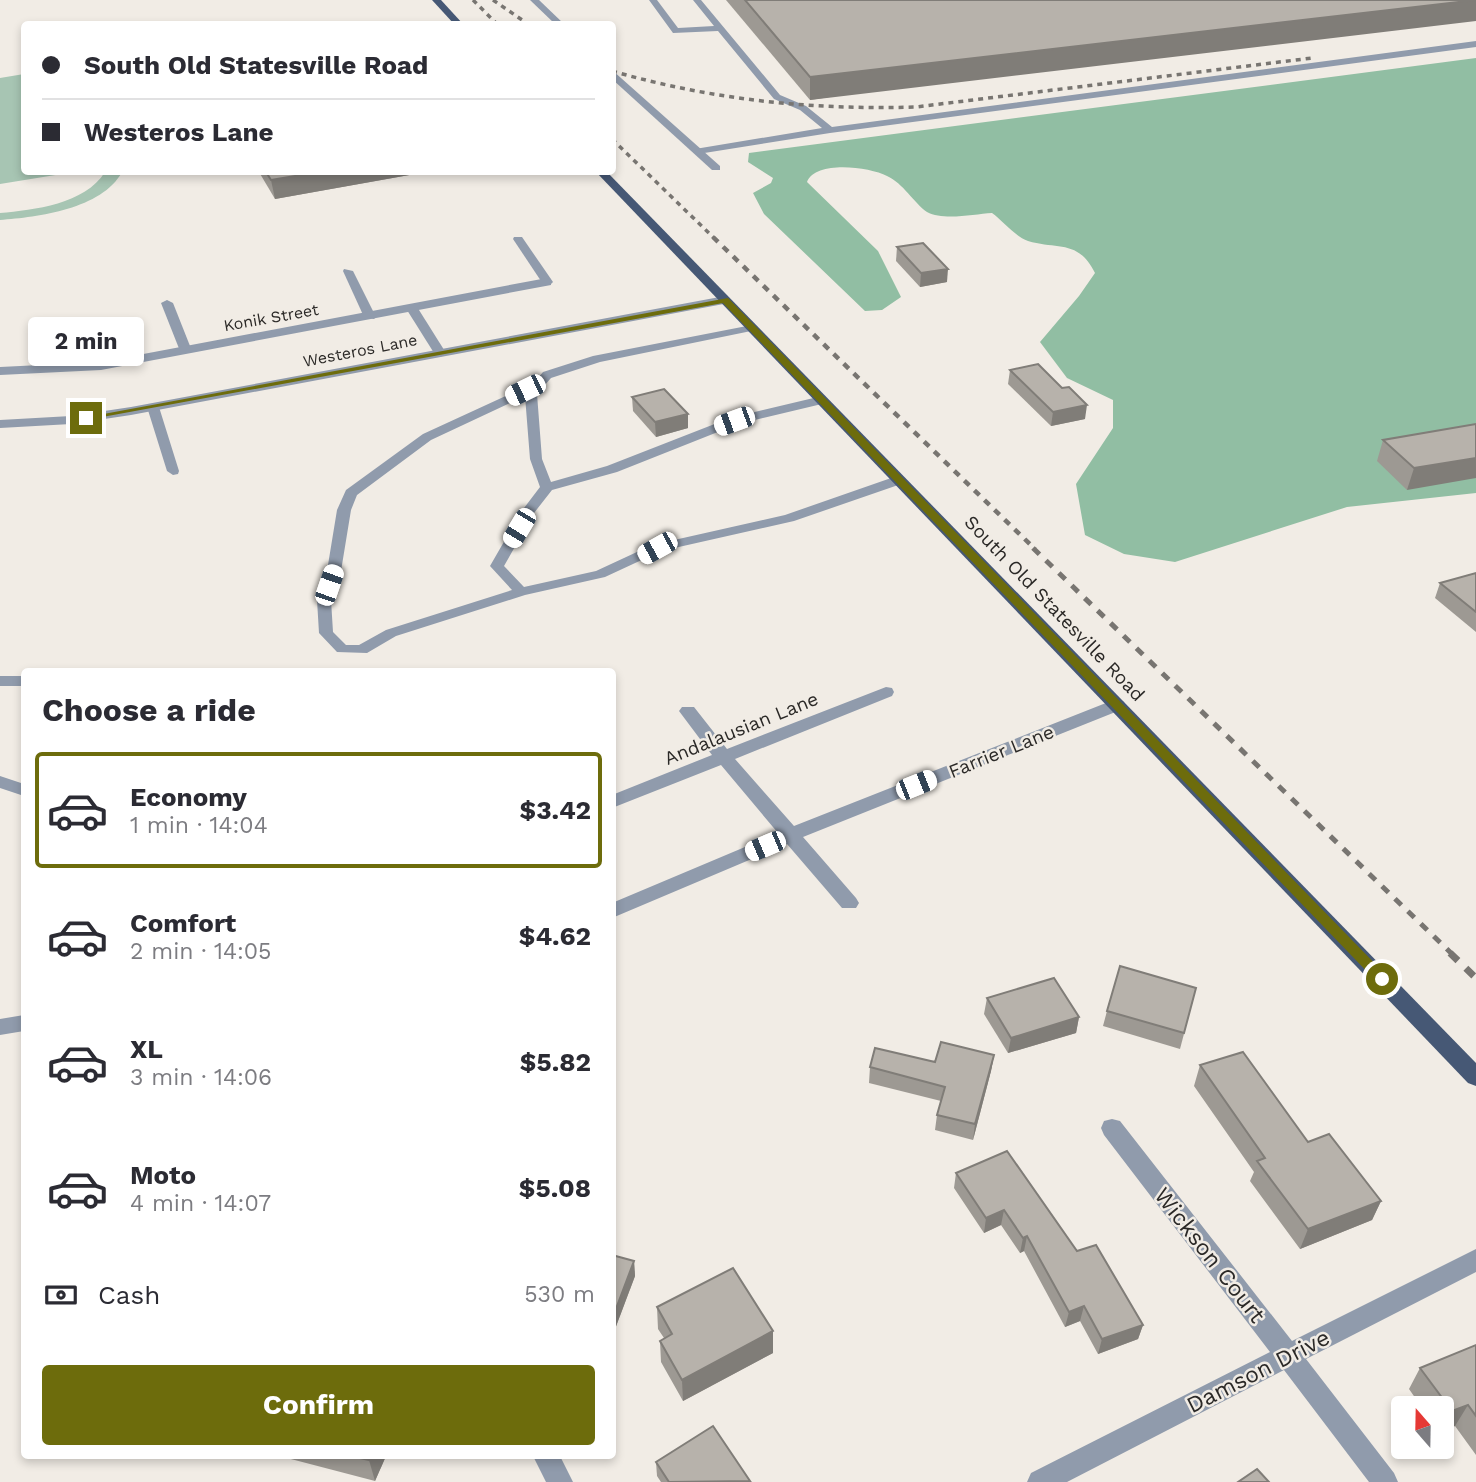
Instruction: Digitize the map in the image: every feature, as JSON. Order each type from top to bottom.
[{"type":"main road","points":[[436,0],[456,21]]},
{"type":"main road","name":"South Old Statesville Road","points":[[604,175],[1476,1077]]},
{"type":"street","points":[[534,0],[557,21]]},
{"type":"street","points":[[616,77],[716,168]]},
{"type":"street","name":"Konik Street","points":[[0,371],[86,368],[412,310],[547,282]]},
{"type":"street","name":"Westeros Lane","points":[[0,424],[71,420],[153,407],[725,300]]},
{"type":"street","points":[[0,681],[21,681]]},
{"type":"street","name":"Andalausian Lane","points":[[616,800],[886,692]]},
{"type":"street","name":"Farrier Lane","points":[[616,909],[790,835],[1117,705]]},
{"type":"street","points":[[688,711],[849,903]]},
{"type":"street","points":[[0,782],[21,789]]},
{"type":"street","points":[[0,1027],[21,1024]]},
{"type":"street","name":"Wickson Court","points":[[1112,1128],[1385,1482]]},
{"type":"street","name":"Damson Drive","points":[[1040,1482],[1476,1260]]},
{"type":"street","points":[[548,1459],[560,1482]]},
{"type":"lane","points":[[653,0],[676,31],[720,28]]},
{"type":"lane","points":[[697,0],[777,97],[803,108],[830,130]]},
{"type":"lane","points":[[698,151],[830,130],[1476,44]]},
{"type":"lane","points":[[518,239],[547,282]]},
{"type":"lane","points":[[348,271],[370,317]]},
{"type":"lane","points":[[167,303],[186,351]]},
{"type":"lane","points":[[412,310],[440,353]]},
{"type":"lane","points":[[547,487],[536,459],[531,394],[547,375],[597,359],[752,328]]},
{"type":"lane","points":[[538,385],[427,437],[351,494],[344,510],[334,571],[324,600],[326,633],[342,649],[362,650],[391,633],[521,592],[600,574],[657,548],[789,517],[900,480]]},
{"type":"lane","points":[[521,592],[497,566],[547,487],[612,470],[734,421],[822,400]]},
{"type":"lane","points":[[153,407],[173,471]]},
{"type":"green space","points":[[1476,58],[1476,493],[1347,507],[1175,562],[1124,554],[1085,535],[1076,484],[1113,428],[1113,400],[1067,378],[1040,342],[1095,273],[1082,255],[1074,250],[1023,239],[992,213],[950,217],[934,215],[918,204],[898,183],[879,173],[844,167],[821,171],[812,175],[807,182],[878,251],[901,297],[882,310],[865,311],[764,214],[753,193],[771,183],[773,178],[748,162],[749,153]]},
{"type":"green space","points":[[21,74],[21,175],[56,175],[0,184],[0,78]]},
{"type":"green space","points":[[103,175],[120,175],[113,185],[85,203],[50,213],[0,220],[0,213],[58,203],[96,183]]},
{"type":"building","points":[[745,0],[1476,0],[810,77]]},
{"type":"building","points":[[268,175],[301,175],[271,180]]},
{"type":"building","points":[[923,243],[948,269],[921,273],[897,247]]},
{"type":"building","points":[[1038,364],[1062,388],[1069,387],[1087,405],[1053,412],[1010,370]]},
{"type":"building","points":[[664,389],[688,414],[655,422],[632,397]]},
{"type":"building","points":[[1476,424],[1476,458],[1414,468],[1383,440]]},
{"type":"building","points":[[1476,573],[1476,612],[1440,583]]},
{"type":"building","points":[[1120,966],[1196,988],[1184,1033],[1107,1011]]},
{"type":"building","points":[[1054,978],[1079,1017],[1011,1038],[987,998]]},
{"type":"building","points":[[941,1042],[994,1055],[975,1124],[937,1115],[945,1087],[870,1067],[875,1048],[935,1062]]},
{"type":"building","points":[[1243,1052],[1308,1142],[1329,1134],[1381,1201],[1308,1229],[1257,1161],[1265,1158],[1200,1065]]},
{"type":"building","points":[[1007,1151],[1077,1251],[1096,1245],[1143,1325],[1102,1339],[1084,1306],[1069,1312],[1027,1236],[1023,1238],[1004,1210],[986,1218],[956,1173]]},
{"type":"building","points":[[616,1256],[634,1261],[616,1309]]},
{"type":"building","points":[[733,1268],[773,1331],[682,1380],[660,1341],[672,1334],[657,1307]]},
{"type":"building","points":[[1476,1345],[1476,1416],[1468,1405],[1454,1410],[1454,1396],[1441,1396],[1420,1368]]},
{"type":"building","points":[[713,1426],[750,1481],[669,1482],[656,1462]]},
{"type":"building","points":[[1257,1469],[1269,1482],[1238,1482]]},
{"type":"railway","points":[[473,0],[494,21]]},
{"type":"railway","points":[[493,0],[524,21]]},
{"type":"railway","points":[[616,72],[725,96],[800,105],[877,108],[916,107],[1312,58]]},
{"type":"railway","points":[[616,143],[715,239]]},
{"type":"railway","points":[[713,237],[1035,549]]},
{"type":"railway","points":[[1033,548],[1452,954]]},
{"type":"railway","points":[[1450,953],[1476,978]]},
{"type":"route","points":[[86,418],[725,300],[1382,979]]}]
